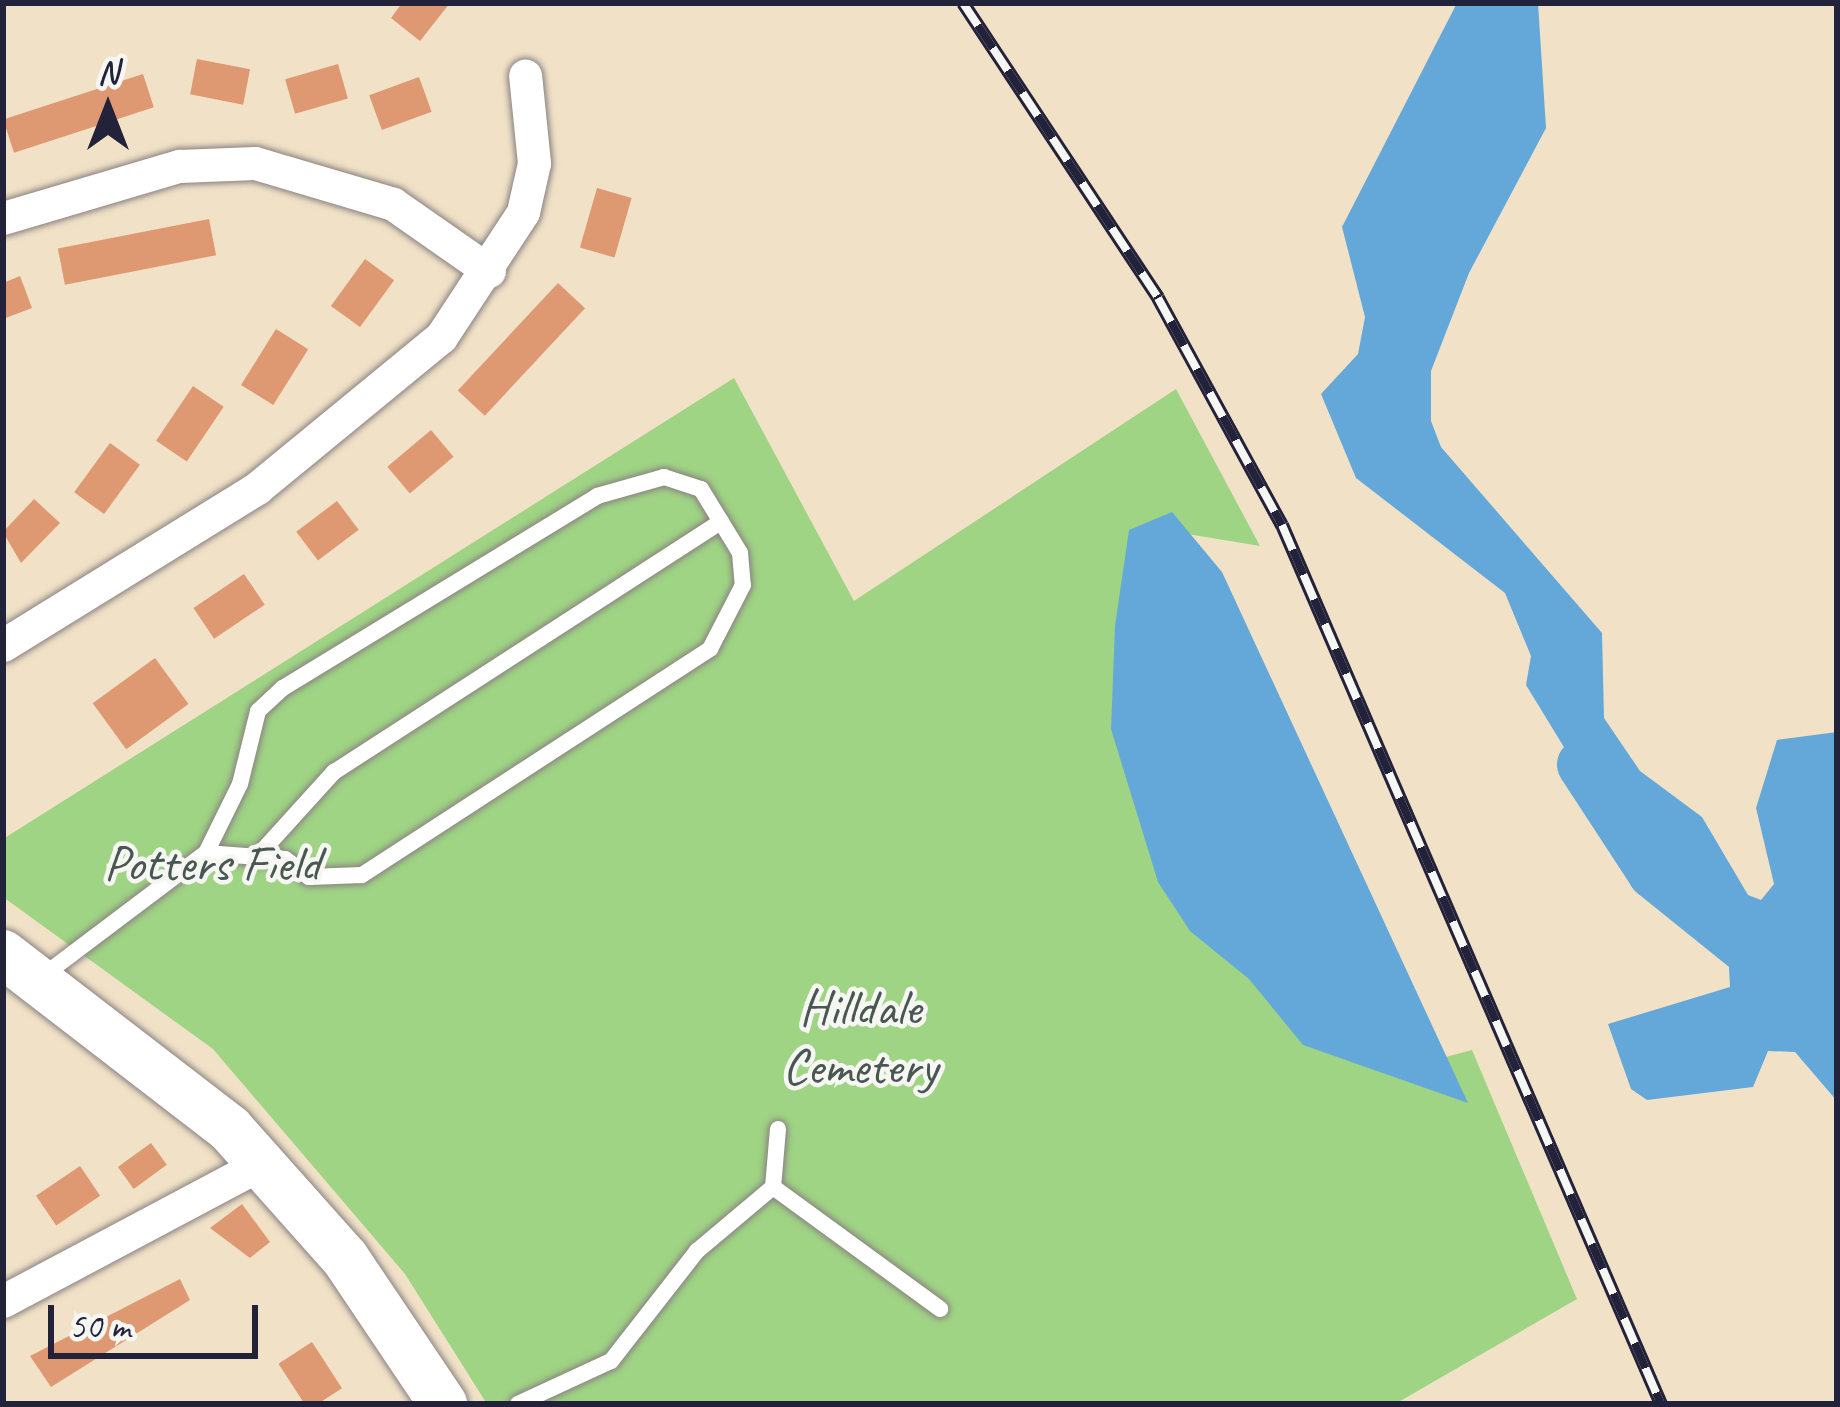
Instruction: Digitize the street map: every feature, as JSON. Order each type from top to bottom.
[{"type":"main road","points":[[21,967],[188,1091],[263,1163],[358,1276],[443,1404]]},
{"type":"street","points":[[3,645],[273,476],[441,337],[489,271],[530,188],[525,75]]},
{"type":"street","points":[[3,218],[179,166],[255,164],[393,205],[489,271]]},
{"type":"street","points":[[3,1301],[263,1163]]},
{"type":"lane","points":[[21,967],[206,853],[241,784],[258,711],[378,623],[633,482],[701,489],[721,522],[743,585],[710,649],[362,874],[309,877],[285,859],[206,853]]},
{"type":"lane","points":[[255,859],[334,772],[721,522]]},
{"type":"lane","points":[[518,1404],[611,1361],[697,1251],[773,1187],[778,1130]]},
{"type":"lane","points":[[773,1187],[940,1309]]},
{"type":"green space","name":"Hilldale Cemetery","points":[[734,378],[854,601],[1176,389],[1260,546],[1157,529],[1427,1062],[1472,1050],[1577,1299],[1395,1404],[487,1404],[405,1274],[213,1049],[3,897],[3,839]]},
{"type":"water","points":[[1457,3],[1538,3],[1546,128],[1469,273],[1431,371],[1431,421],[1441,447],[1602,633],[1604,718],[1640,771],[1702,817],[1748,895],[1761,900],[1774,884],[1756,808],[1777,740],[1837,732],[1837,1101],[1795,1052],[1768,1051],[1753,1087],[1647,1100],[1631,1089],[1608,1024],[1730,987],[1728,949],[1686,887],[1592,793],[1526,685],[1531,656],[1505,593],[1356,478],[1321,394],[1358,354],[1365,317],[1342,227]]},
{"type":"water","points":[[1172,512],[1222,572],[1468,1103],[1303,1045],[1249,979],[1190,931],[1158,882],[1111,729],[1115,626],[1129,530]]},
{"type":"building","points":[[402,3],[450,3],[420,41],[391,18]]},
{"type":"building","points":[[197,59],[250,69],[243,105],[190,94]]},
{"type":"building","points":[[338,64],[348,99],[295,114],[285,79]]},
{"type":"building","points":[[143,74],[154,107],[14,153],[3,119]]},
{"type":"building","points":[[419,77],[432,112],[382,130],[369,95]]},
{"type":"building","points":[[597,188],[632,198],[615,258],[580,248]]},
{"type":"building","points":[[209,219],[216,255],[65,285],[58,248]]},
{"type":"building","points":[[365,259],[394,280],[360,327],[331,306]]},
{"type":"building","points":[[20,276],[32,308],[3,319],[3,283]]},
{"type":"building","points":[[558,283],[585,308],[485,416],[458,391]]},
{"type":"building","points":[[276,329],[308,349],[273,405],[241,385]]},
{"type":"building","points":[[193,386],[224,407],[187,461],[156,441]]},
{"type":"building","points":[[431,430],[453,457],[410,493],[387,467]]},
{"type":"building","points":[[110,443],[140,465],[104,514],[74,492]]},
{"type":"building","points":[[34,499],[60,523],[21,563],[3,532]]},
{"type":"building","points":[[337,501],[359,530],[318,560],[296,532]]},
{"type":"building","points":[[244,574],[265,605],[214,639],[193,608]]},
{"type":"building","points":[[155,658],[189,704],[126,749],[93,703]]},
{"type":"building","points":[[151,1143],[167,1165],[134,1189],[118,1167]]},
{"type":"building","points":[[80,1166],[100,1196],[56,1225],[36,1196]]},
{"type":"building","points":[[242,1204],[270,1242],[250,1258],[210,1228]]},
{"type":"building","points":[[180,1279],[190,1300],[51,1387],[30,1356]]},
{"type":"building","points":[[312,1342],[342,1388],[318,1404],[305,1404],[278,1364]]},
{"type":"waterway","points":[[1582,764],[1653,873],[1837,1021]]},
{"type":"railway","points":[[963,3],[1158,298],[1282,525],[1661,1404]]},
{"type":"park label","name":"Potters Field","points":[[212,863]]}]
